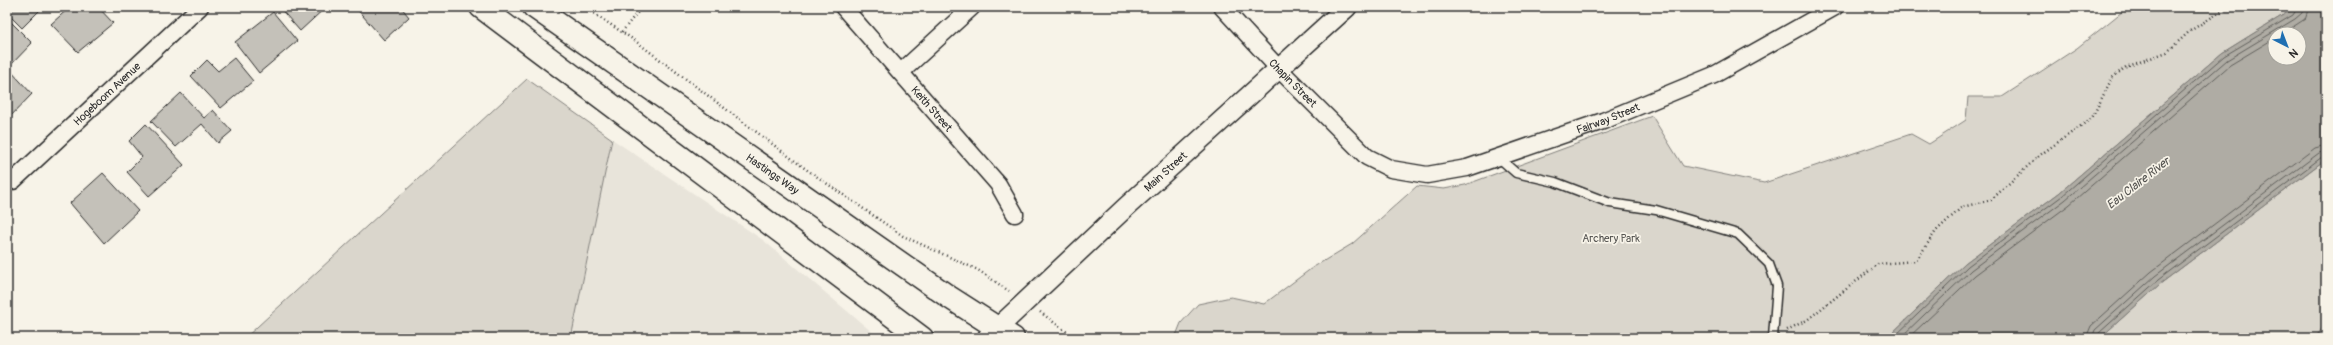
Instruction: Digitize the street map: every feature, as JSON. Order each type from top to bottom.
[{"type":"main road","points":[[481,7],[922,338]]},
{"type":"main road","name":"Hastings Way","points":[[534,7],[949,297],[999,334]]},
{"type":"street","name":"Hogeboom Avenue","points":[[13,181],[200,7]]},
{"type":"street","name":"Keith Street","points":[[843,7],[998,184],[1015,214]]},
{"type":"street","points":[[901,72],[972,7]]},
{"type":"street","name":"Chapin Street","points":[[1222,7],[1279,69],[1367,157]]},
{"type":"street","name":"Main Street","points":[[999,334],[1024,302],[1347,7]]},
{"type":"street","name":"Fairway Street","points":[[1367,157],[1391,169],[1427,175],[1466,168],[1603,121],[1714,75],[1836,7]]},
{"type":"lane","points":[[1498,157],[1516,173],[1555,182],[1610,202],[1656,210],[1738,234],[1769,264],[1777,286],[1773,337]]},
{"type":"path","points":[[584,7],[622,32],[804,167],[903,236],[978,270],[1075,338]]},
{"type":"path","points":[[622,32],[636,14],[646,7]]},
{"type":"path","points":[[1773,337],[1807,320],[1878,264],[1916,261],[1936,231],[1962,207],[1991,200],[2040,155],[2092,118],[2112,78],[2126,67],[2166,52],[2190,31],[2228,7]]},
{"type":"shaded area","points":[[612,139],[763,240],[879,338],[571,338]]},
{"type":"green space","name":"Archery Park","points":[[2128,7],[2296,7],[2222,53],[2059,193],[1965,263],[1887,338],[1175,338],[1181,323],[1198,304],[1231,297],[1264,304],[1312,268],[1352,244],[1417,186],[1444,189],[1465,185],[1652,116],[1683,166],[1764,183],[1911,134],[1929,144],[1966,120],[1968,97],[2002,97],[2077,48]]},
{"type":"green space","points":[[527,79],[612,139],[571,338],[245,338]]},
{"type":"green space","points":[[2326,159],[2326,323],[2315,338],[2100,338],[2160,284]]},
{"type":"water","name":"Eau Claire River","points":[[2296,7],[2326,7],[2326,159],[2160,284],[2100,338],[1887,338],[1965,263],[2059,193],[2222,53]]},
{"type":"building","points":[[7,7],[38,7],[41,9],[22,28],[7,13]]},
{"type":"building","points":[[70,7],[98,7],[113,23],[78,52],[51,24]]},
{"type":"building","points":[[279,7],[326,7],[300,31]]},
{"type":"building","points":[[355,7],[401,7],[409,17],[384,40]]},
{"type":"building","points":[[273,12],[297,41],[259,73],[235,42]]},
{"type":"building","points":[[9,20],[32,43],[8,68],[32,94],[7,120],[7,22]]},
{"type":"building","points":[[234,58],[253,81],[221,108],[191,76],[207,60],[218,71]]},
{"type":"building","points":[[181,93],[204,118],[213,110],[232,131],[218,143],[202,124],[176,147],[151,121]]},
{"type":"building","points":[[146,124],[184,165],[149,196],[127,172],[142,157],[129,141]]},
{"type":"building","points":[[103,173],[138,211],[104,243],[70,203]]}]
